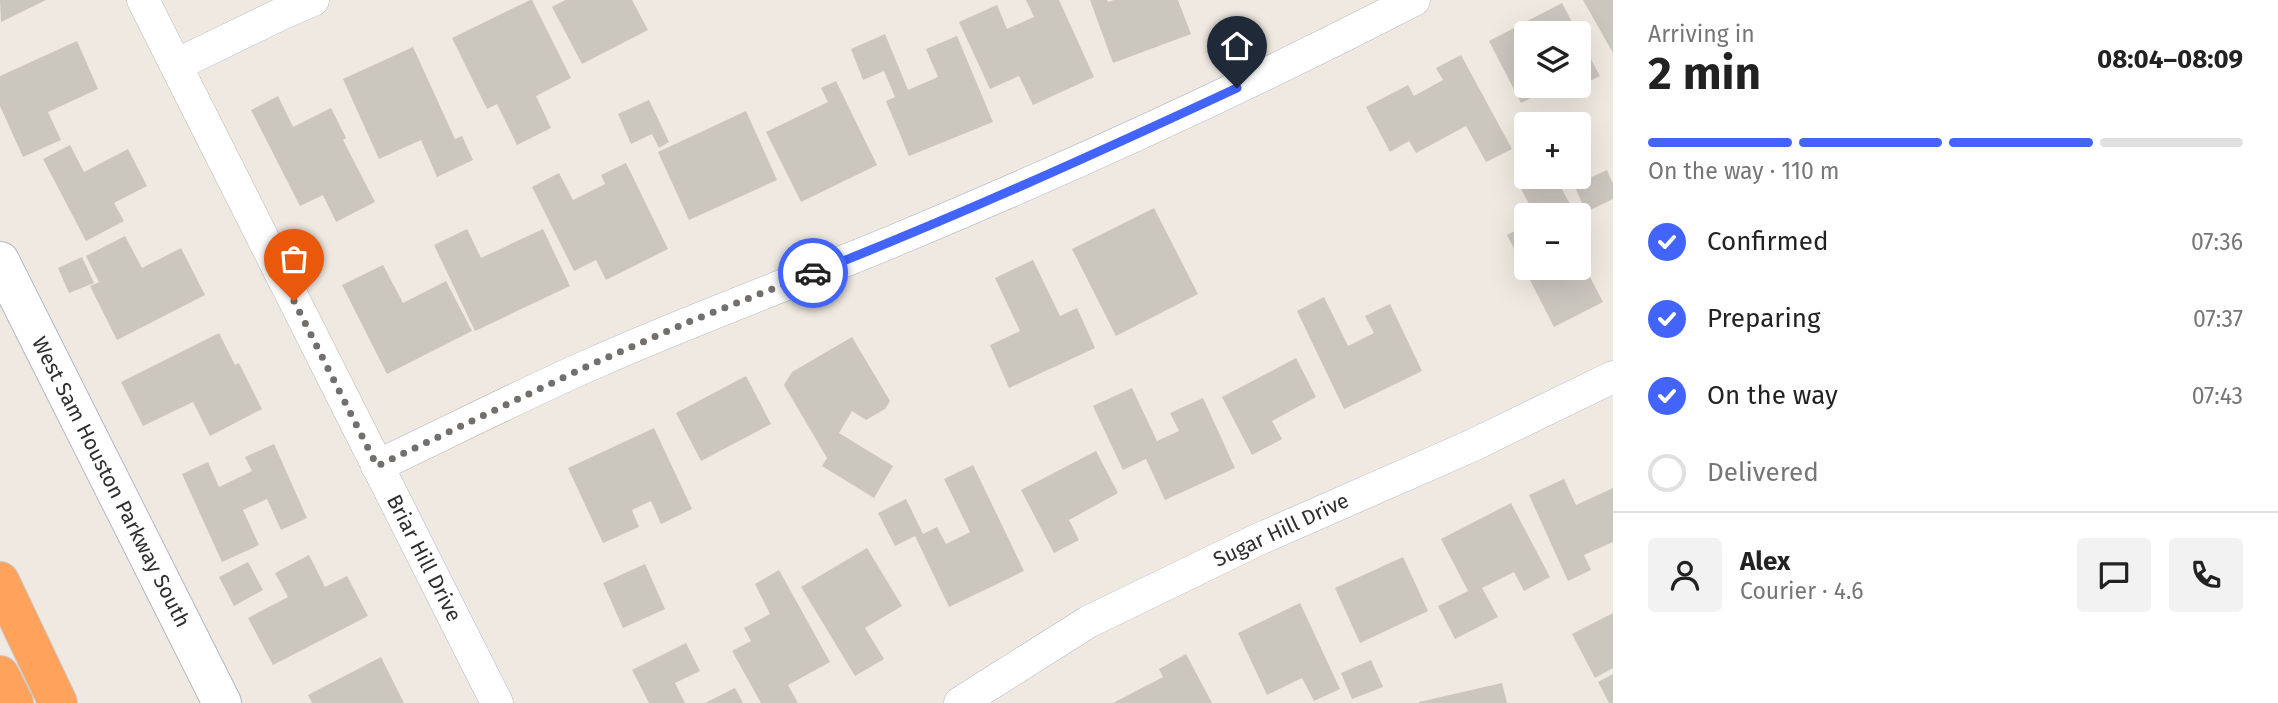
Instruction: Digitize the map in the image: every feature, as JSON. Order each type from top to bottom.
[{"type":"highway","points":[[0,581],[58,703]]},
{"type":"highway","points":[[0,675],[14,703]]},
{"type":"main road","name":"West Sam Houston Parkway South","points":[[0,261],[222,703]]},
{"type":"street","name":"Briar Hill Drive","points":[[143,0],[497,703]]},
{"type":"street","points":[[176,65],[313,0]]},
{"type":"street","points":[[377,466],[592,364],[691,321],[894,241],[1085,159],[1313,52],[1414,0]]},
{"type":"street","name":"Sugar Hill Drive","points":[[960,703],[1088,622],[1257,540],[1471,446],[1613,377]]},
{"type":"building","points":[[0,0],[46,0],[1,22]]},
{"type":"building","points":[[530,0],[571,78],[536,96],[551,128],[517,145],[497,104],[487,109],[452,38]]},
{"type":"building","points":[[565,0],[632,0],[648,30],[582,64],[552,7]]},
{"type":"building","points":[[1026,0],[1059,0],[1094,77],[1033,105],[1019,76],[990,89],[959,22],[997,5],[1007,29],[1034,17]]},
{"type":"building","points":[[1090,0],[1178,0],[1191,34],[1113,63]]},
{"type":"building","points":[[1583,0],[1613,0],[1613,53]]},
{"type":"building","points":[[1562,3],[1572,21],[1527,21]]},
{"type":"building","points":[[1514,28],[1514,89],[1489,41]]},
{"type":"building","points":[[885,34],[908,90],[938,77],[926,49],[957,36],[993,122],[909,156],[886,101],[895,97],[884,71],[863,80],[851,49]]},
{"type":"building","points":[[77,41],[98,89],[48,112],[61,140],[23,157],[0,106],[0,76]]},
{"type":"building","points":[[413,47],[455,139],[462,136],[473,160],[437,177],[421,140],[379,159],[343,79]]},
{"type":"building","points":[[1461,55],[1512,149],[1486,162],[1466,126],[1416,153],[1409,141],[1390,152],[1366,107],[1408,85],[1414,96],[1443,80],[1436,68]]},
{"type":"building","points":[[1591,59],[1600,76],[1591,80]]},
{"type":"building","points":[[836,81],[877,165],[801,202],[766,132],[828,102],[821,88]]},
{"type":"building","points":[[278,96],[293,127],[331,108],[346,138],[343,140],[375,202],[336,222],[323,195],[300,206],[251,110]]},
{"type":"building","points":[[1518,98],[1531,98],[1521,103]]},
{"type":"building","points":[[649,100],[669,142],[659,148],[652,134],[631,144],[618,114]]},
{"type":"building","points":[[746,111],[777,180],[689,220],[658,152]]},
{"type":"building","points":[[70,145],[84,172],[128,149],[147,186],[114,203],[124,221],[86,241],[43,159]]},
{"type":"building","points":[[626,163],[668,249],[606,280],[596,260],[574,271],[532,187],[559,173],[573,200],[605,184],[601,175]]},
{"type":"building","points":[[1607,170],[1613,184],[1613,199],[1591,210],[1591,203],[1582,203],[1576,189],[1591,189],[1591,177]]},
{"type":"building","points":[[1521,189],[1562,189],[1569,203],[1529,203]]},
{"type":"building","points":[[1154,208],[1198,294],[1116,336],[1072,249]]},
{"type":"building","points":[[467,229],[481,258],[543,229],[570,286],[475,331],[434,245]]},
{"type":"building","points":[[1514,231],[1514,249],[1507,235]]},
{"type":"building","points":[[125,236],[142,268],[181,248],[205,295],[117,340],[90,286],[99,282],[86,256]]},
{"type":"building","points":[[82,257],[94,283],[69,293],[58,268]]},
{"type":"building","points":[[1033,260],[1060,316],[1077,308],[1095,348],[1009,388],[990,345],[1020,331],[995,278]]},
{"type":"building","points":[[383,265],[403,303],[446,281],[472,331],[387,374],[342,285]]},
{"type":"building","points":[[1591,279],[1603,302],[1554,327],[1530,280]]},
{"type":"building","points":[[1324,297],[1348,346],[1374,333],[1365,316],[1390,304],[1422,371],[1344,409],[1297,311]]},
{"type":"building","points":[[219,333],[235,365],[239,363],[262,409],[210,436],[193,402],[143,426],[121,382]]},
{"type":"building","points":[[852,337],[890,401],[885,409],[866,420],[852,411],[839,433],[893,466],[874,498],[822,466],[827,458],[784,385],[792,372]]},
{"type":"building","points":[[1296,358],[1316,397],[1272,421],[1282,439],[1252,455],[1222,397]]},
{"type":"building","points":[[746,376],[771,424],[701,461],[676,413]]},
{"type":"building","points":[[1132,388],[1157,441],[1179,431],[1170,413],[1203,398],[1235,468],[1165,500],[1146,459],[1123,470],[1093,406]]},
{"type":"building","points":[[654,428],[692,509],[661,524],[651,501],[632,510],[639,527],[603,543],[568,468]]},
{"type":"building","points":[[274,444],[307,518],[281,530],[267,499],[243,510],[259,545],[222,562],[182,474],[208,462],[219,487],[252,471],[245,457]]},
{"type":"building","points":[[1096,451],[1118,493],[1069,520],[1079,540],[1054,553],[1021,490]]},
{"type":"building","points":[[973,465],[1024,571],[949,607],[915,536],[895,546],[878,513],[906,499],[923,534],[937,527],[946,544],[970,532],[944,479]]},
{"type":"building","points":[[1564,479],[1576,505],[1613,488],[1613,542],[1584,555],[1591,570],[1568,581],[1529,495]]},
{"type":"building","points":[[1511,503],[1550,577],[1524,591],[1514,572],[1482,588],[1498,617],[1455,639],[1438,606],[1468,591],[1441,539]]},
{"type":"building","points":[[867,548],[902,606],[865,628],[884,659],[855,676],[801,587]]},
{"type":"building","points":[[309,555],[325,587],[347,576],[368,616],[273,665],[248,618],[288,597],[275,573]]},
{"type":"building","points":[[1403,557],[1428,611],[1360,643],[1335,588]]},
{"type":"building","points":[[248,562],[263,590],[234,606],[219,577]]},
{"type":"building","points":[[645,564],[665,609],[623,628],[603,583]]},
{"type":"building","points":[[779,570],[830,662],[788,685],[798,703],[761,703],[732,651],[751,641],[744,628],[770,614],[755,584]]},
{"type":"building","points":[[1300,603],[1340,689],[1314,701],[1302,678],[1267,695],[1238,633]]},
{"type":"building","points":[[1613,613],[1613,668],[1595,678],[1572,634]]},
{"type":"building","points":[[686,643],[700,671],[675,683],[685,703],[649,703],[632,670]]},
{"type":"building","points":[[1186,654],[1212,703],[1113,703],[1163,677],[1159,669]]},
{"type":"building","points":[[381,657],[404,703],[312,703],[308,695]]},
{"type":"building","points":[[1371,660],[1383,687],[1352,699],[1341,673]]},
{"type":"building","points":[[1613,674],[1613,703],[1609,703],[1598,682]]},
{"type":"building","points":[[1502,683],[1507,703],[1419,703],[1419,702]]},
{"type":"building","points":[[735,688],[743,703],[705,703]]},
{"type":"way so far","points":[[294,301],[377,466],[592,364],[813,273]]},
{"type":"route","points":[[813,273],[1085,159],[1237,88]]}]
